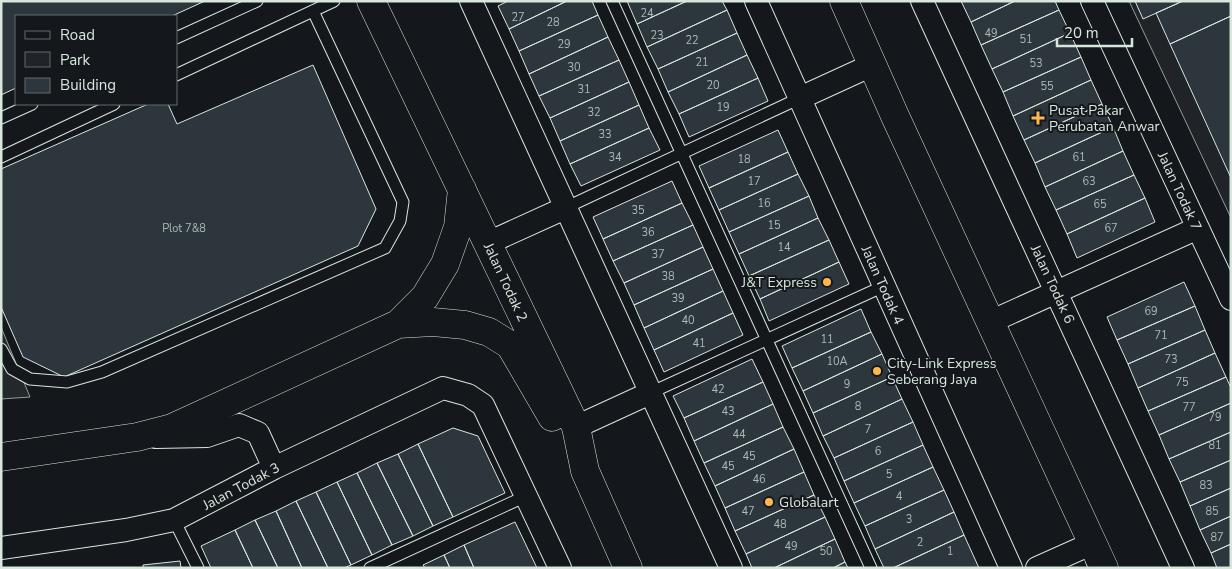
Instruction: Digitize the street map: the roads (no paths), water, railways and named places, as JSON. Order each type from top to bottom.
[{"type":"street","name":"Jalan Todak 2","points":[[371,1],[462,188],[546,368],[576,426],[585,471],[628,568]]},
{"type":"street","points":[[471,1],[731,568]]},
{"type":"street","name":"Jalan Todak 4","points":[[756,1],[1011,568]]},
{"type":"street","points":[[844,1],[1096,555],[1104,568]]},
{"type":"street","name":"Jalan Todak 6","points":[[922,1],[1183,568]]},
{"type":"street","name":"Jalan Todak 7","points":[[1092,1],[1230,295]]},
{"type":"street","points":[[800,98],[872,65]]},
{"type":"street","points":[[4,459],[137,437],[172,428],[398,324],[425,297],[445,264],[458,227],[462,188]]},
{"type":"street","points":[[488,243],[565,208]]},
{"type":"street","points":[[990,322],[1198,228]]},
{"type":"street","points":[[398,324],[433,322],[465,325],[489,332],[510,345],[571,451],[585,471]]},
{"type":"street","name":"Jalan Todak 3","points":[[1,548],[126,530],[174,520],[274,468],[443,388],[468,395],[483,405],[526,496]]},
{"type":"street","points":[[576,426],[650,393]]},
{"type":"street","points":[[137,437],[207,436],[239,425],[258,433],[274,468]]},
{"type":"street","points":[[526,496],[560,568]]},
{"type":"street","points":[[1037,568],[1096,555]]},
{"type":"lane","points":[[178,37],[257,1]]},
{"type":"lane","points":[[178,74],[334,1]]},
{"type":"lane","points":[[612,1],[871,568]]},
{"type":"lane","points":[[1,349],[12,369],[30,379],[67,382],[102,372],[385,248],[400,221],[403,202],[313,11]]},
{"type":"lane","points":[[565,208],[681,152],[800,98]]},
{"type":"lane","points":[[1,118],[30,105]]},
{"type":"lane","points":[[1,156],[112,105]]},
{"type":"lane","points":[[650,393],[884,286]]},
{"type":"lane","points":[[370,568],[526,496]]},
{"type":"lane","points":[[174,520],[198,568]]},
{"type":"place","name":"Pusat Pakar Perubatan Anwar","points":[[1038,118]]},
{"type":"place","name":"J&T Express","points":[[827,282]]},
{"type":"place","name":"City-Link Express Seberang Jaya","points":[[877,371]]},
{"type":"place","name":"Globalart","points":[[769,502]]}]
